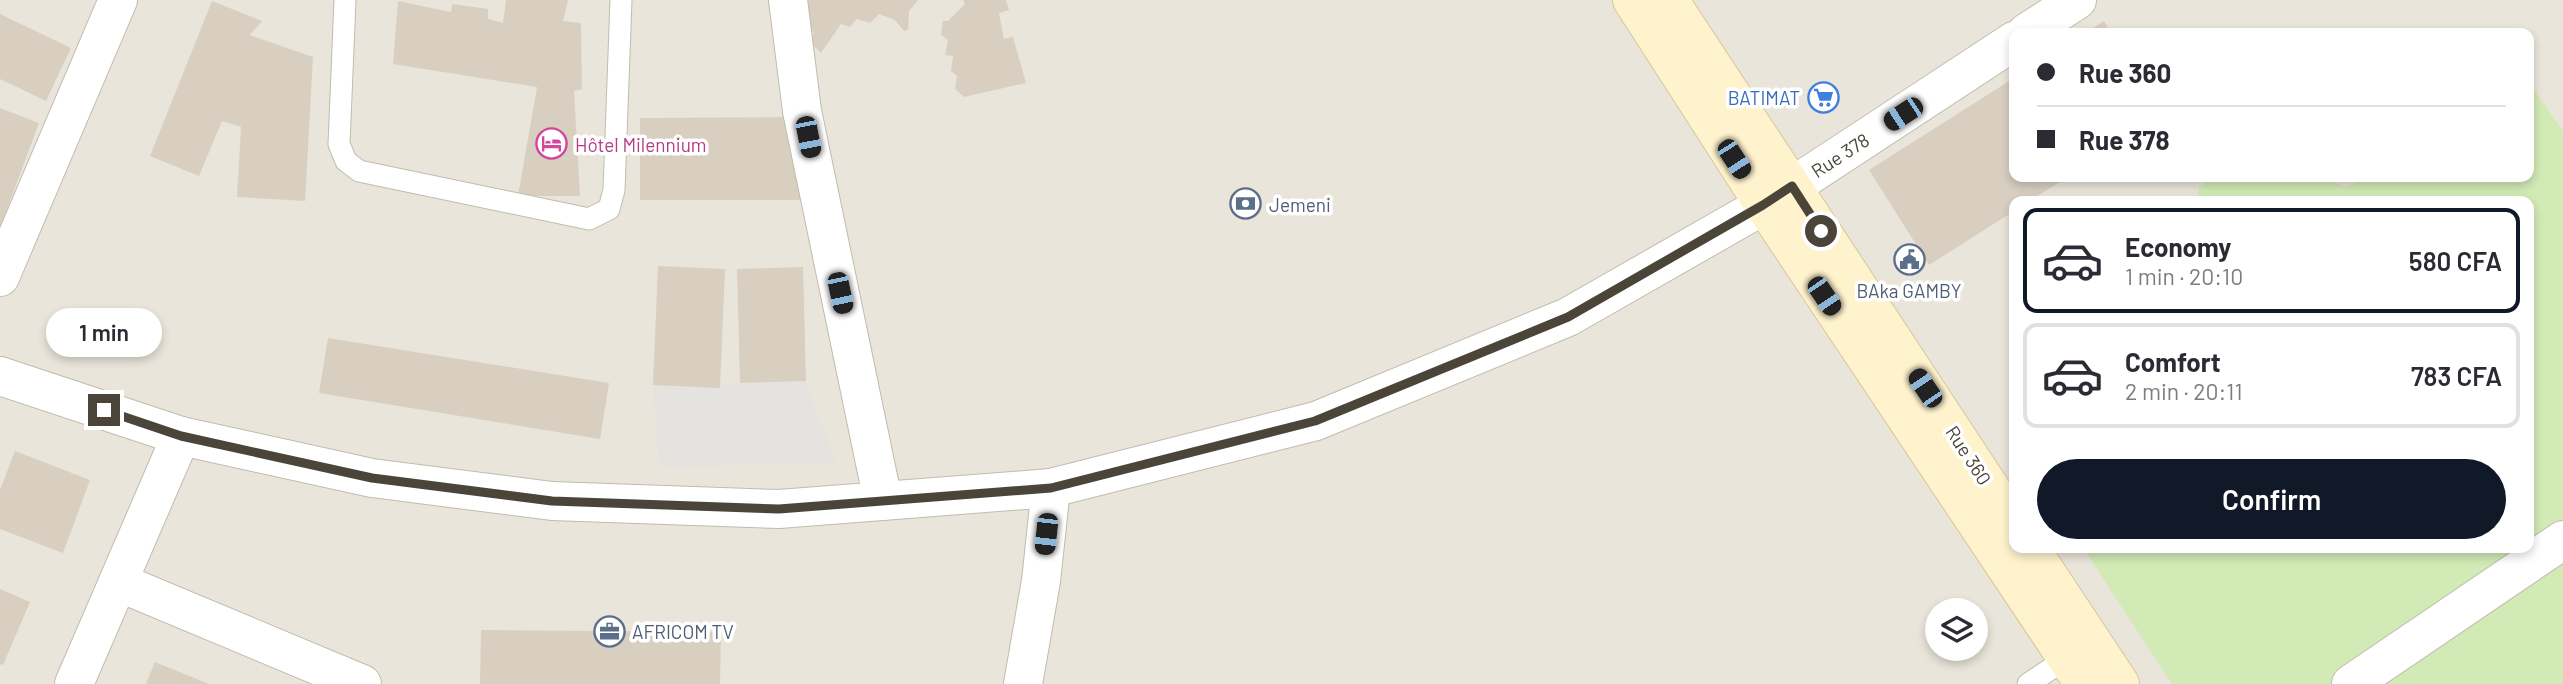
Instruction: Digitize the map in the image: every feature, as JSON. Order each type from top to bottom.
[{"type":"main road","points":[[1632,0],[1778,195],[2009,551]]},
{"type":"main road","name":"Rue 360","points":[[1669,0],[1778,195],[2009,517]]},
{"type":"main road","points":[[2010,553],[2080,661],[2120,684]]},
{"type":"main road","points":[[2032,553],[2080,661]]},
{"type":"street","points":[[0,277],[118,0]]},
{"type":"street","points":[[788,0],[802,111],[883,501]]},
{"type":"street","points":[[2034,28],[2077,0]]},
{"type":"street","name":"Rue 378","points":[[0,376],[181,436],[372,478],[552,501],[779,509],[1051,488],[1315,421],[1568,317],[1778,195],[2009,44]]},
{"type":"street","points":[[74,684],[181,436]]},
{"type":"street","points":[[1023,684],[1041,581],[1051,488]]},
{"type":"street","points":[[2351,684],[2563,540]]},
{"type":"street","points":[[2357,684],[2563,549]]},
{"type":"street","points":[[118,582],[362,684]]},
{"type":"lane","points":[[345,0],[338,144],[346,160],[359,171],[589,219],[609,209],[614,190],[621,0]]},
{"type":"lane","points":[[2028,684],[2080,661]]},
{"type":"shaded area","points":[[0,0],[2563,0],[2563,684],[0,684]]},
{"type":"shaded area","points":[[806,381],[836,463],[659,467],[653,385]]},
{"type":"green space","points":[[2534,90],[2563,131],[2563,684],[2172,684],[2086,553],[2534,553],[2534,196],[2198,196],[2199,187],[2206,182],[2332,182],[2347,187],[2356,182],[2534,182]]},
{"type":"building","name":"Hôtel Milennium","points":[[506,0],[568,0],[563,21],[581,23],[582,89],[574,91],[580,196],[518,196],[537,87],[393,64],[398,1],[451,12],[452,4],[488,9],[488,19],[503,23]]},
{"type":"building","points":[[805,0],[918,0],[909,11],[908,30],[904,31],[895,20],[879,14],[870,23],[857,19],[850,27],[841,24],[821,53],[810,42],[814,32],[805,28],[811,18],[802,15]]},
{"type":"building","points":[[963,0],[1006,0],[1009,10],[999,13],[1004,39],[1013,37],[1026,83],[964,97],[955,89],[957,76],[951,71],[953,56],[945,55],[948,40],[941,35],[943,21],[948,21],[965,4]]},
{"type":"building","points":[[212,1],[262,21],[250,35],[313,57],[305,201],[237,197],[241,127],[222,121],[199,176],[150,156]]},
{"type":"building","points":[[0,14],[71,48],[46,101],[0,79]]},
{"type":"building","points":[[2104,21],[2108,28],[2093,28]]},
{"type":"building","points":[[2009,81],[2009,182],[2060,182],[2037,196],[2009,196],[2009,214],[1929,265],[1869,170]]},
{"type":"building","points":[[0,108],[39,123],[0,228]]},
{"type":"building","points":[[803,117],[804,200],[640,200],[640,118]]},
{"type":"building","points":[[658,266],[725,269],[720,388],[653,385]]},
{"type":"building","points":[[803,267],[806,381],[740,383],[737,269]]},
{"type":"building","points":[[328,338],[609,383],[600,439],[319,393]]},
{"type":"building","points":[[15,451],[90,480],[63,553],[0,529],[0,490]]},
{"type":"building","points":[[0,589],[30,602],[3,665],[0,664]]},
{"type":"building","points":[[481,630],[721,632],[720,684],[480,684]]},
{"type":"building","points":[[155,662],[209,684],[146,684]]},
{"type":"place","name":"BATIMAT","points":[[1823,97]]},
{"type":"place","name":"Hôtel Milennium","points":[[552,144]]},
{"type":"place","name":"Jemeni","points":[[1246,204]]},
{"type":"place","name":"BAka GAMBY","points":[[1909,259]]},
{"type":"place","name":"AFRICOM TV","points":[[609,631]]},
{"type":"route","points":[[104,410],[181,436],[372,478],[552,501],[779,509],[1051,488],[1315,421],[1568,317],[1792,186],[1821,231]]}]
